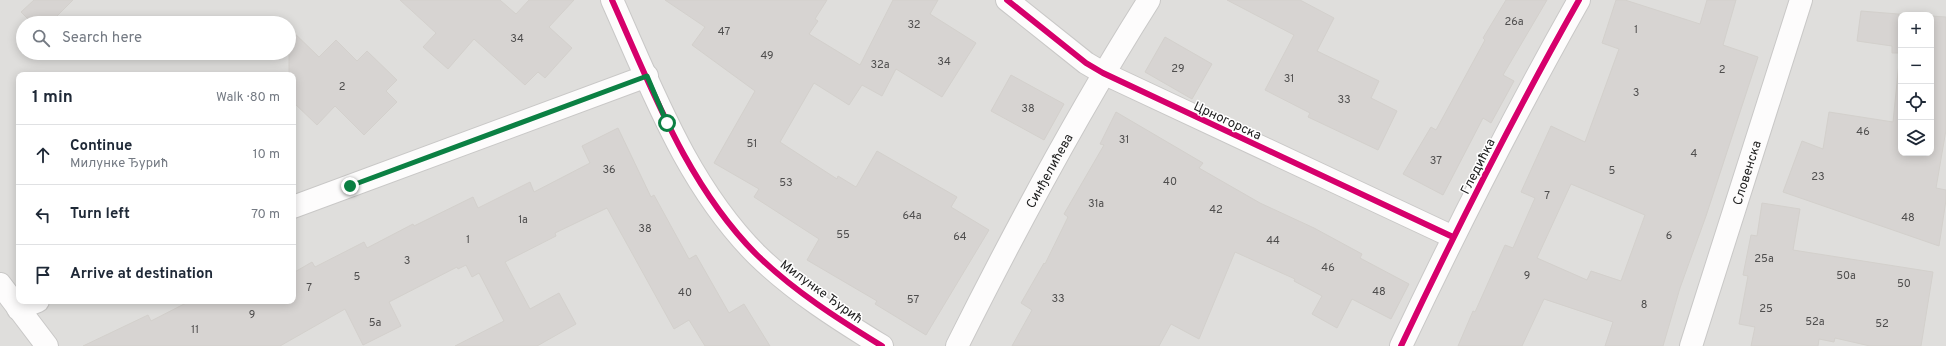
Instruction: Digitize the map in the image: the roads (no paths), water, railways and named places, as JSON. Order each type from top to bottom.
[{"type":"street","name":"Милунке Ђурић","points":[[612,0],[667,123],[690,166],[713,202],[756,254],[785,280],[824,309],[882,346]]},
{"type":"street","name":"Црногорска","points":[[1007,0],[1086,63],[1102,73],[1453,237]]},
{"type":"street","name":"Синђелићева","points":[[957,346],[996,269],[1102,73],[1149,0]]},
{"type":"street","name":"Гледићка","points":[[1401,346],[1453,237],[1529,88],[1579,0]]},
{"type":"street","name":"Словенска","points":[[1691,346],[1801,0]]},
{"type":"street","points":[[296,206],[647,76]]},
{"type":"street","points":[[0,284],[47,346]]},
{"type":"street","points":[[18,308],[29,304]]}]
